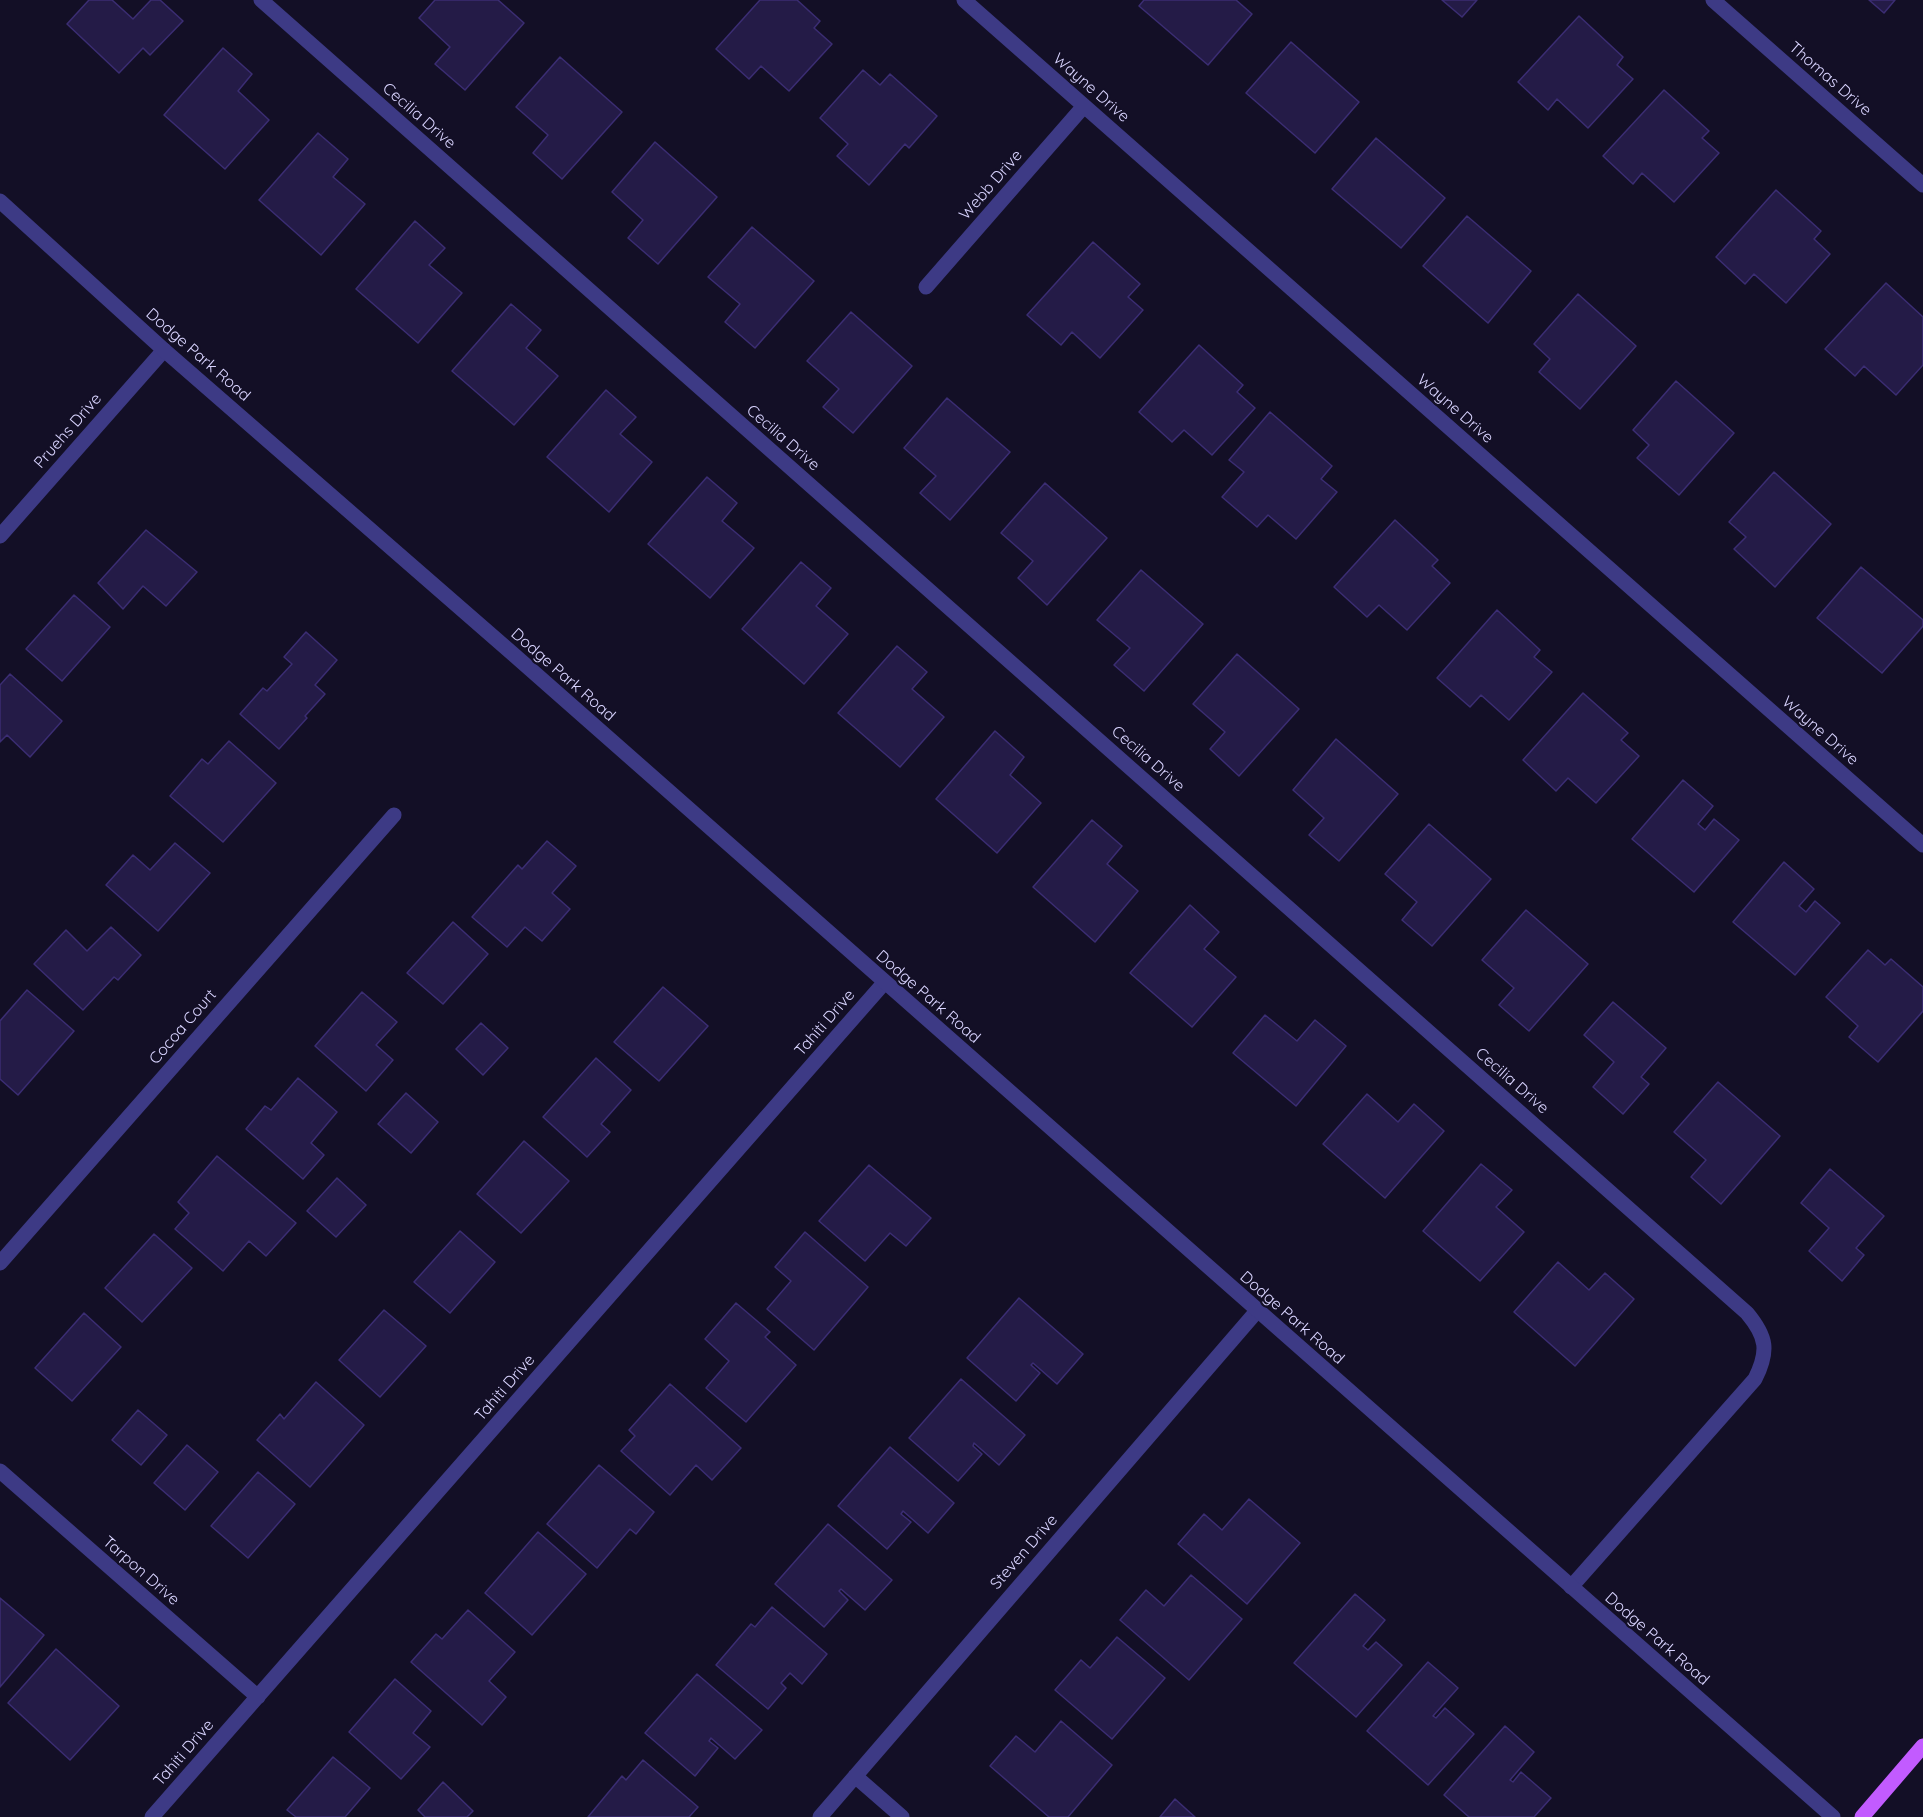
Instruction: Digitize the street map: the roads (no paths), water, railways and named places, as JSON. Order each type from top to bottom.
[{"type":"main road","points":[[1862,1817],[1923,1746]]},
{"type":"street","name":"Cecilia Drive","points":[[261,0],[1747,1313],[1758,1326],[1764,1343],[1763,1362],[1755,1380],[1571,1587]]},
{"type":"street","name":"Wayne Drive","points":[[964,0],[1923,845]]},
{"type":"street","name":"Thomas Drive","points":[[1713,0],[1923,185]]},
{"type":"street","name":"Webb Drive","points":[[926,287],[1084,106]]},
{"type":"street","name":"Dodge Park Road","points":[[0,201],[164,350],[513,654],[1833,1817]]},
{"type":"street","name":"Pruehs Drive","points":[[0,536],[164,350]]},
{"type":"street","name":"Cocoa Court","points":[[0,1263],[394,815]]},
{"type":"street","name":"Tahiti Drive","points":[[152,1817],[884,983]]},
{"type":"street","name":"Steven Drive","points":[[820,1817],[1257,1311]]},
{"type":"street","name":"Tarpon Drive","points":[[0,1471],[258,1697]]},
{"type":"street","points":[[855,1776],[902,1817]]}]
